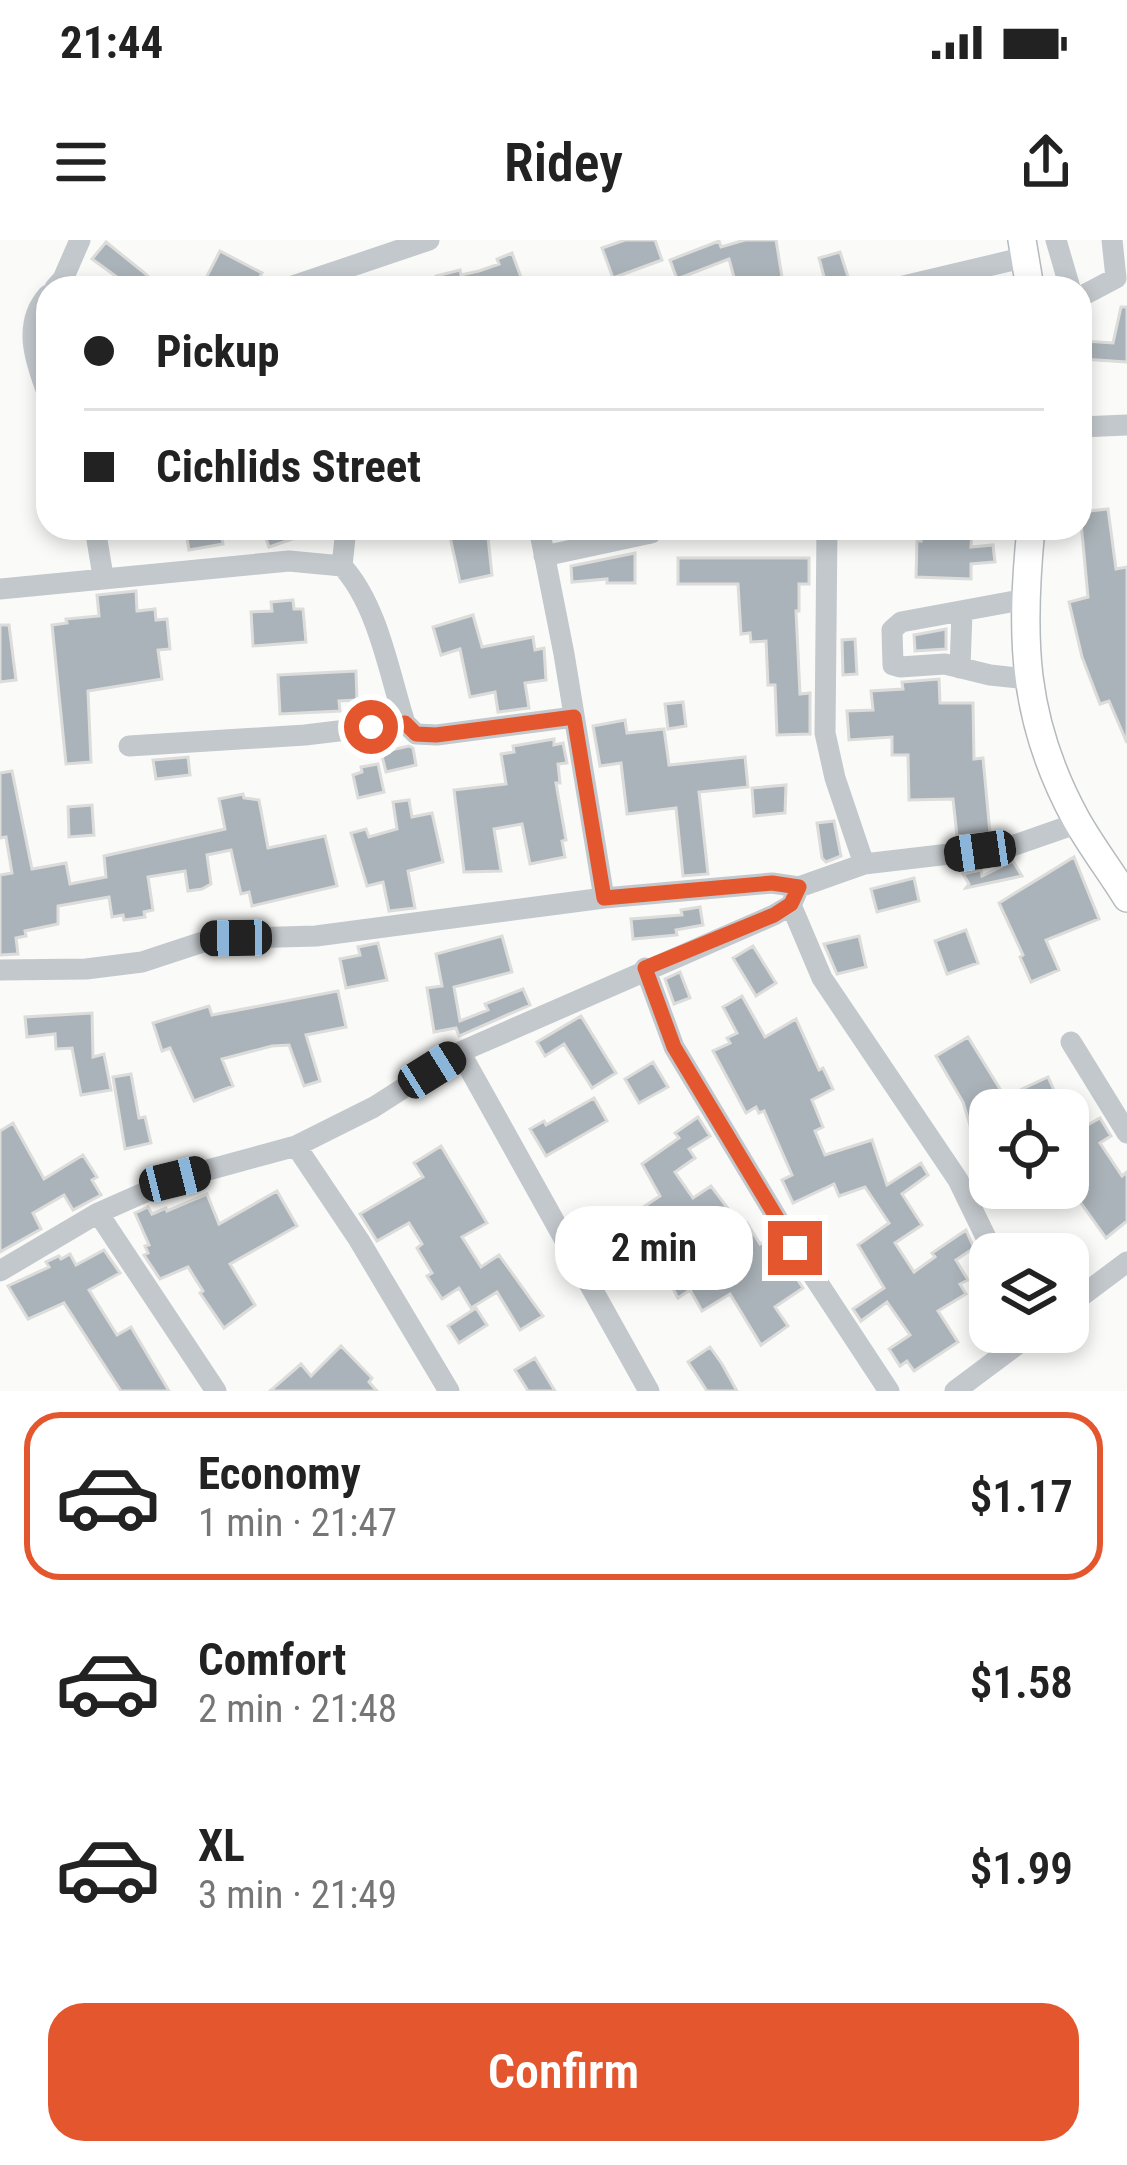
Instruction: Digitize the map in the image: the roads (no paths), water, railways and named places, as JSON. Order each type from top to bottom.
[{"type":"main road","points":[[1029,540],[1029,702],[1078,823],[1127,898]]},
{"type":"street","points":[[64,276],[80,240]]},
{"type":"street","points":[[322,276],[428,240]]},
{"type":"street","points":[[1057,240],[1067,276]]},
{"type":"street","points":[[1092,292],[1116,278],[1112,240]]},
{"type":"street","points":[[934,276],[1024,248]]},
{"type":"street","points":[[36,308],[30,331],[36,352]]},
{"type":"street","points":[[1092,426],[1127,425]]},
{"type":"street","points":[[96,540],[103,576]]},
{"type":"street","points":[[342,566],[345,540]]},
{"type":"street","points":[[541,540],[604,898]]},
{"type":"street","points":[[544,556],[615,540]]},
{"type":"street","points":[[827,540],[825,733],[864,864]]},
{"type":"street","points":[[0,589],[289,561],[342,566],[356,581],[405,723],[416,734],[574,717]]},
{"type":"street","points":[[1026,598],[901,622],[892,630],[891,643],[893,664],[945,664],[1028,679]]},
{"type":"street","points":[[960,668],[962,612]]},
{"type":"street","points":[[129,746],[405,723]]},
{"type":"street","points":[[0,1271],[98,1213],[175,1179],[296,1146],[374,1107],[460,1052],[864,864],[1009,847],[1078,823]]},
{"type":"street","points":[[0,970],[123,964],[212,938],[316,936],[604,898],[772,883],[795,896],[822,978],[958,1180],[984,1233]]},
{"type":"street","points":[[645,968],[674,1047],[795,1248],[889,1391]]},
{"type":"street","points":[[1072,1042],[1127,1132]]},
{"type":"street","points":[[460,1052],[649,1391]]},
{"type":"street","points":[[296,1146],[359,1240],[449,1391]]},
{"type":"street","points":[[98,1213],[216,1391]]},
{"type":"street","points":[[1089,1290],[1127,1262]]},
{"type":"street","points":[[955,1391],[1004,1353]]}]
